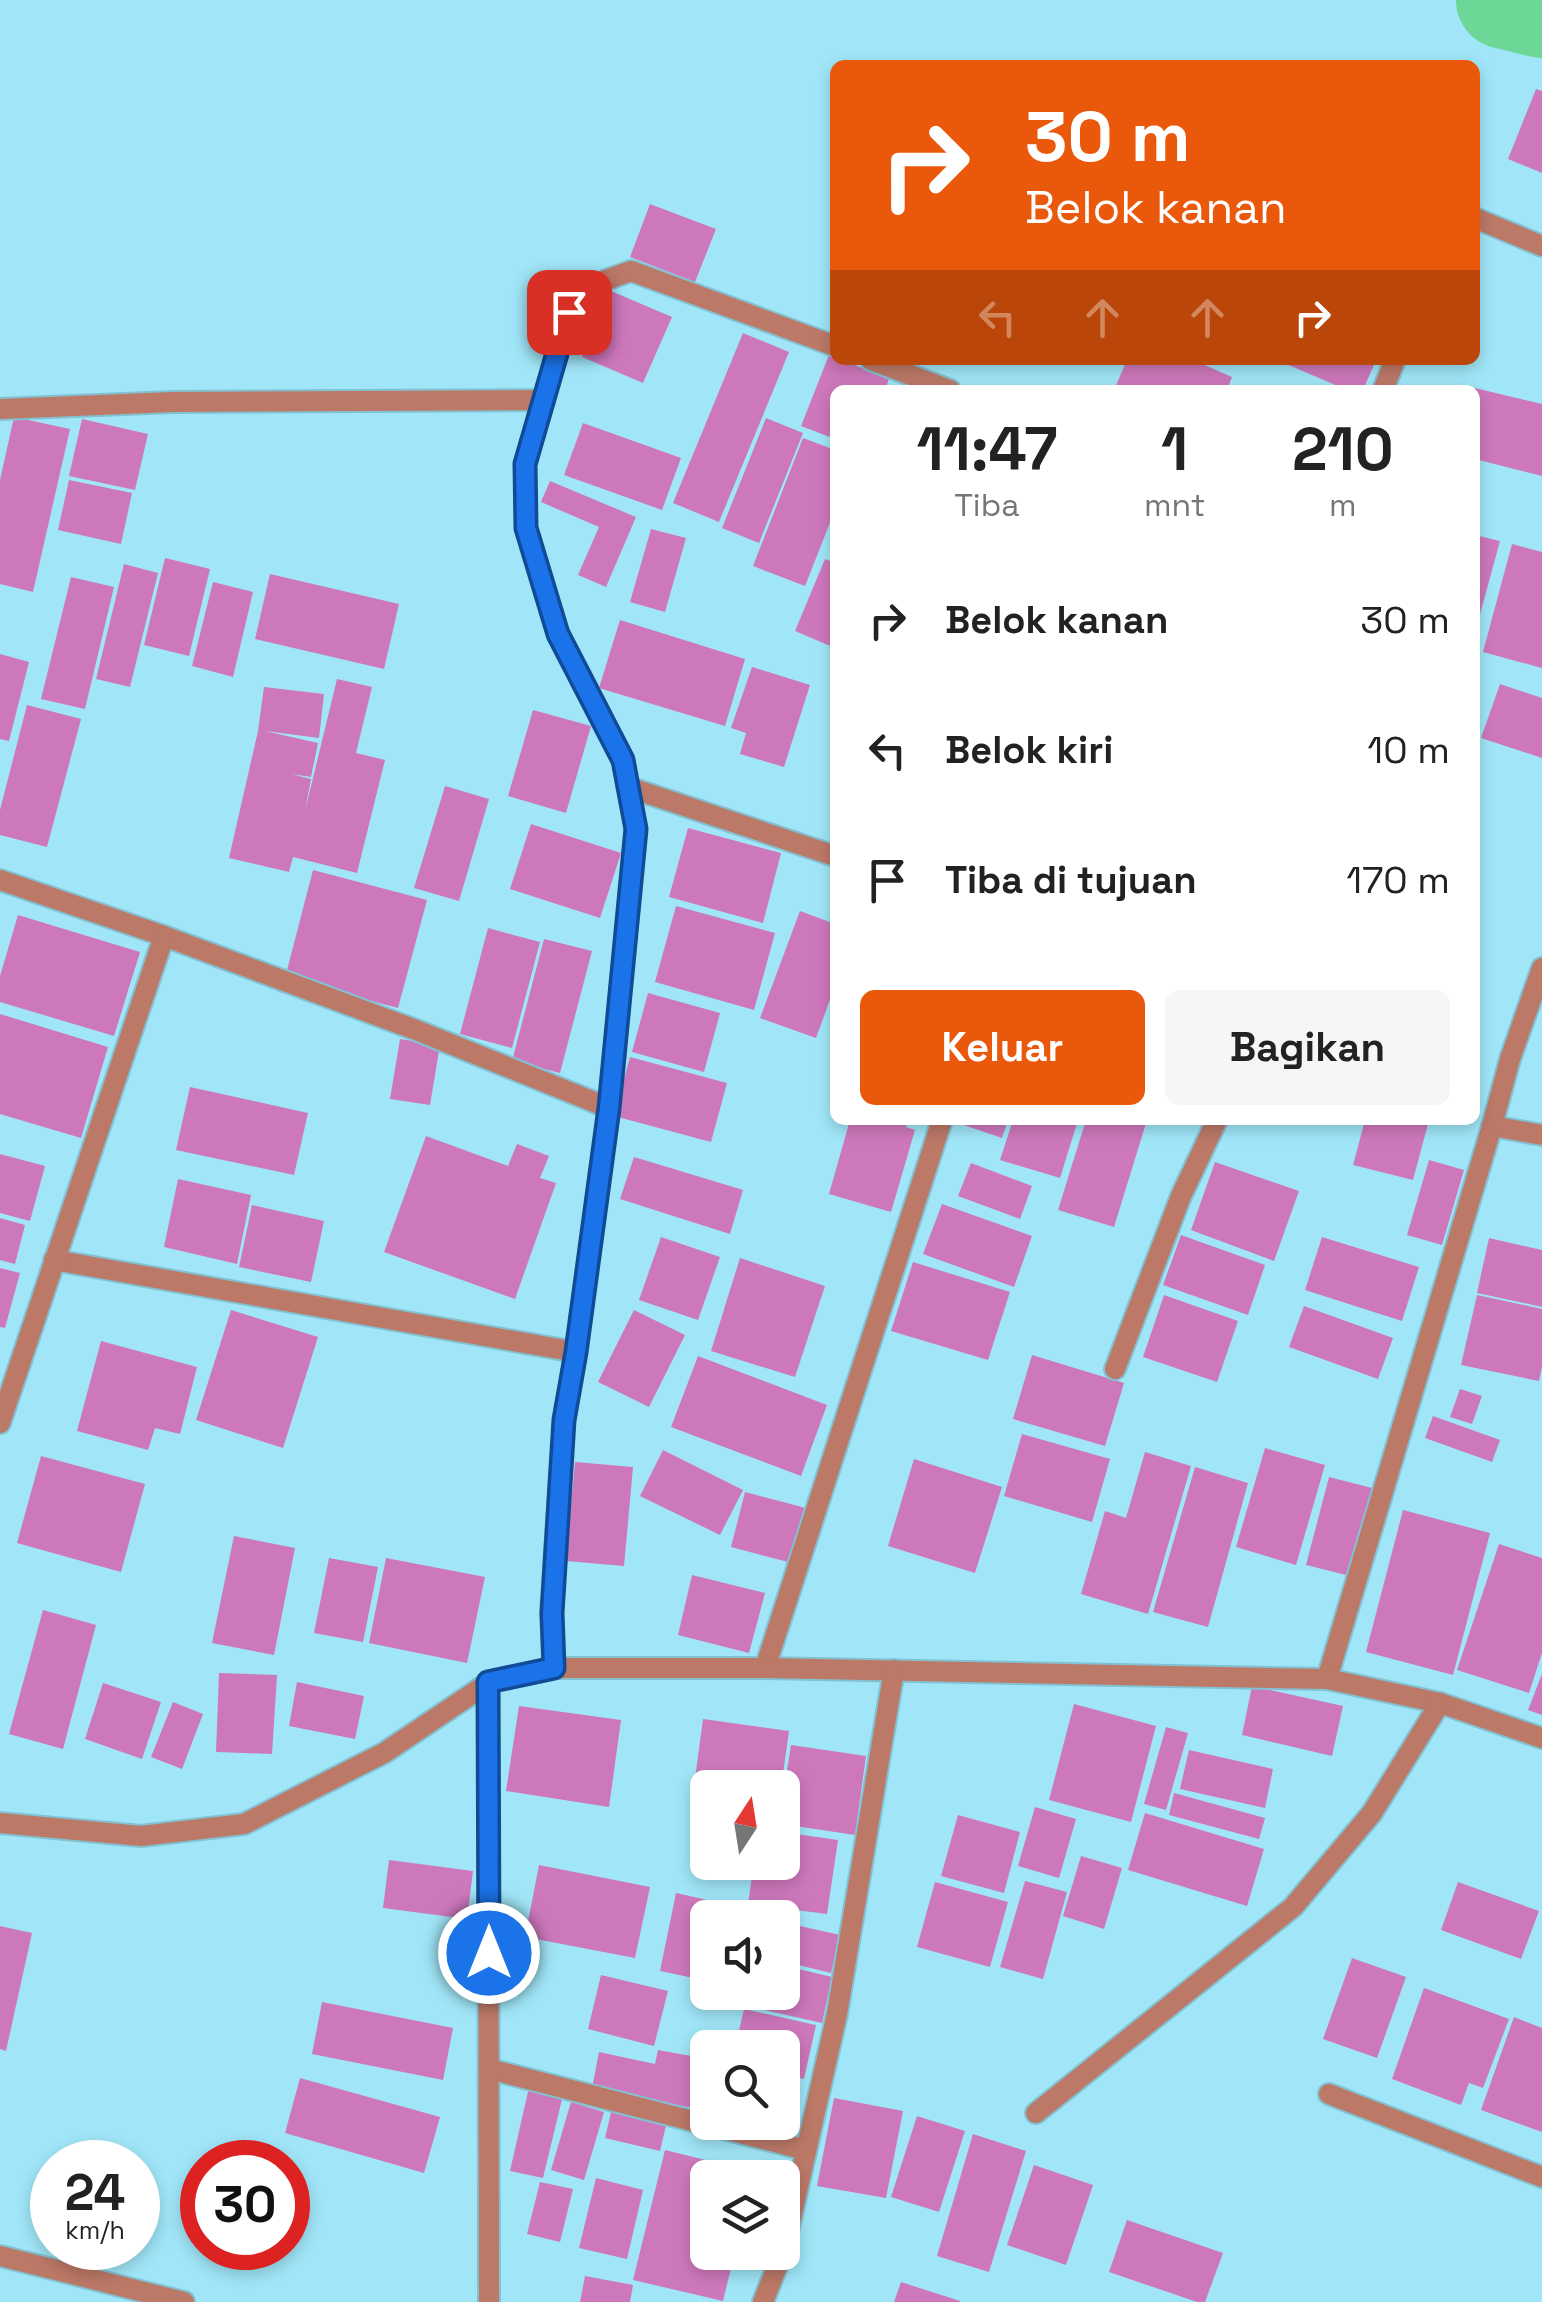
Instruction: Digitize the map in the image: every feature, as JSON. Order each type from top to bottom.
[{"type":"street","points":[[1480,220],[1542,246]]},
{"type":"street","points":[[554,1668],[552,1613],[564,1420],[609,1108],[636,829],[623,760],[558,634],[526,528],[525,464],[569,312],[606,280],[631,271],[830,344]]},
{"type":"street","points":[[885,365],[937,385]]},
{"type":"street","points":[[0,409],[173,402],[544,400]]},
{"type":"street","points":[[628,787],[830,854]]},
{"type":"street","points":[[0,880],[416,1030],[609,1108]]},
{"type":"street","points":[[0,1423],[164,936]]},
{"type":"street","points":[[1327,1679],[1510,1060],[1542,968]]},
{"type":"street","points":[[765,1668],[940,1125]]},
{"type":"street","points":[[1115,1369],[1181,1196],[1215,1125]]},
{"type":"street","points":[[1492,1126],[1542,1135]]},
{"type":"street","points":[[54,1260],[576,1352]]},
{"type":"street","points":[[0,1823],[141,1836],[244,1824],[384,1754],[488,1682],[554,1668],[765,1668],[1327,1679],[1440,1702],[1542,1738]]},
{"type":"street","points":[[763,2302],[784,2249],[837,2014],[894,1670]]},
{"type":"street","points":[[488,1682],[490,2302]]},
{"type":"street","points":[[1036,2113],[1294,1907],[1372,1813],[1440,1702]]},
{"type":"street","points":[[489,2070],[806,2150]]},
{"type":"street","points":[[1329,2094],[1542,2177]]},
{"type":"street","points":[[0,2256],[184,2302]]},
{"type":"building","points":[[1536,89],[1542,91],[1542,173],[1508,159]]},
{"type":"building","points":[[650,204],[716,229],[695,282],[630,257]]},
{"type":"building","points":[[611,291],[672,317],[643,383],[582,357]]},
{"type":"building","points":[[743,333],[789,352],[719,522],[673,503]]},
{"type":"building","points":[[829,355],[830,365],[854,365],[889,379],[887,385],[830,385],[830,437],[801,426]]},
{"type":"building","points":[[1125,365],[1204,365],[1232,377],[1229,385],[1116,385]]},
{"type":"building","points":[[1289,365],[1374,365],[1365,385],[1335,385]]},
{"type":"building","points":[[1480,389],[1542,404],[1542,476],[1480,460]]},
{"type":"building","points":[[14,417],[70,429],[33,592],[0,584],[0,480]]},
{"type":"building","points":[[766,418],[803,433],[759,543],[722,528]]},
{"type":"building","points":[[82,419],[148,434],[135,490],[69,476]]},
{"type":"building","points":[[583,423],[681,458],[662,510],[564,475]]},
{"type":"building","points":[[803,438],[830,448],[830,523],[805,586],[753,566]]},
{"type":"building","points":[[69,480],[132,493],[121,544],[58,530]]},
{"type":"building","points":[[550,481],[636,517],[606,587],[578,575],[599,527],[541,502]]},
{"type":"building","points":[[651,529],[686,538],[665,612],[630,602]]},
{"type":"building","points":[[1480,536],[1500,541],[1480,614]]},
{"type":"building","points":[[1512,544],[1542,552],[1542,668],[1483,652]]},
{"type":"building","points":[[165,558],[210,569],[189,656],[144,645]]},
{"type":"building","points":[[825,559],[830,561],[830,646],[795,631]]},
{"type":"building","points":[[124,564],[158,573],[130,687],[96,679]]},
{"type":"building","points":[[270,574],[399,604],[384,669],[255,639]]},
{"type":"building","points":[[71,577],[114,587],[85,709],[41,699]]},
{"type":"building","points":[[213,582],[253,592],[233,677],[192,666]]},
{"type":"building","points":[[620,620],[745,659],[725,726],[599,688]]},
{"type":"building","points":[[0,654],[29,662],[9,741],[0,739]]},
{"type":"building","points":[[752,667],[810,685],[784,767],[740,754],[746,733],[731,728]]},
{"type":"building","points":[[337,679],[372,687],[356,753],[385,760],[357,873],[293,857],[289,872],[229,858],[264,687],[324,694],[319,738],[265,731],[318,743],[311,777],[291,774],[311,779],[305,811]]},
{"type":"building","points":[[1500,684],[1542,698],[1542,758],[1481,738]]},
{"type":"building","points":[[27,705],[81,719],[47,847],[0,835],[0,810]]},
{"type":"building","points":[[533,710],[591,726],[566,813],[508,796]]},
{"type":"building","points":[[445,786],[489,799],[459,901],[414,888]]},
{"type":"building","points":[[531,824],[621,853],[600,918],[510,889]]},
{"type":"building","points":[[688,828],[781,853],[763,923],[669,897]]},
{"type":"building","points":[[313,870],[427,900],[398,1008],[285,978]]},
{"type":"building","points":[[676,906],[775,933],[754,1010],[655,982]]},
{"type":"building","points":[[800,911],[830,922],[830,1000],[816,1038],[760,1018]]},
{"type":"building","points":[[18,915],[140,952],[114,1036],[0,1002],[0,976]]},
{"type":"building","points":[[488,928],[540,942],[512,1048],[460,1034]]},
{"type":"building","points":[[544,939],[592,951],[560,1073],[512,1061]]},
{"type":"building","points":[[648,993],[720,1013],[704,1072],[632,1052]]},
{"type":"building","points":[[0,1014],[108,1047],[81,1138],[0,1114]]},
{"type":"building","points":[[400,1039],[440,1045],[430,1105],[390,1099]]},
{"type":"building","points":[[630,1057],[727,1083],[711,1142],[614,1116]]},
{"type":"building","points":[[190,1087],[308,1113],[294,1175],[176,1150]]},
{"type":"building","points":[[849,1125],[907,1125],[915,1130],[891,1212],[829,1194]]},
{"type":"building","points":[[964,1125],[1006,1125],[1002,1138]]},
{"type":"building","points":[[1011,1125],[1076,1125],[1060,1178],[1000,1160]]},
{"type":"building","points":[[1084,1125],[1145,1125],[1114,1227],[1058,1210]]},
{"type":"building","points":[[1364,1125],[1428,1125],[1413,1180],[1353,1165]]},
{"type":"building","points":[[426,1136],[508,1166],[517,1144],[549,1156],[540,1178],[556,1183],[515,1299],[384,1252]]},
{"type":"building","points":[[0,1154],[45,1166],[30,1221],[0,1213]]},
{"type":"building","points":[[634,1157],[743,1190],[730,1234],[620,1199]]},
{"type":"building","points":[[1429,1160],[1464,1170],[1442,1245],[1407,1235]]},
{"type":"building","points":[[1215,1162],[1299,1191],[1274,1261],[1191,1230]]},
{"type":"building","points":[[971,1163],[1032,1186],[1020,1219],[958,1196]]},
{"type":"building","points":[[178,1179],[251,1195],[237,1264],[164,1247]]},
{"type":"building","points":[[942,1204],[1032,1236],[1014,1287],[923,1254]]},
{"type":"building","points":[[252,1205],[324,1221],[311,1282],[239,1267]]},
{"type":"building","points":[[0,1218],[25,1225],[15,1264],[0,1260]]},
{"type":"building","points":[[1181,1235],[1265,1265],[1248,1315],[1163,1285]]},
{"type":"building","points":[[661,1237],[720,1257],[698,1320],[639,1300]]},
{"type":"building","points":[[1322,1237],[1419,1267],[1402,1321],[1305,1290]]},
{"type":"building","points":[[1489,1238],[1542,1250],[1542,1307],[1477,1293]]},
{"type":"building","points":[[740,1258],[825,1286],[795,1377],[711,1351]]},
{"type":"building","points":[[913,1262],[1010,1292],[988,1360],[891,1331]]},
{"type":"building","points":[[0,1268],[20,1273],[5,1328],[0,1327]]},
{"type":"building","points":[[1164,1295],[1238,1321],[1217,1382],[1143,1357]]},
{"type":"building","points":[[1477,1295],[1542,1309],[1539,1381],[1461,1365]]},
{"type":"building","points":[[1304,1306],[1393,1338],[1378,1379],[1289,1347]]},
{"type":"building","points":[[231,1310],[318,1337],[283,1448],[196,1420]]},
{"type":"building","points":[[634,1310],[685,1335],[649,1407],[598,1382]]},
{"type":"building","points":[[101,1341],[197,1367],[180,1434],[155,1428],[148,1450],[77,1431]]},
{"type":"building","points":[[1032,1355],[1124,1383],[1105,1446],[1013,1419]]},
{"type":"building","points":[[698,1356],[827,1405],[801,1476],[671,1427]]},
{"type":"building","points":[[1460,1389],[1482,1396],[1472,1424],[1450,1417]]},
{"type":"building","points":[[1433,1416],[1500,1440],[1492,1462],[1425,1438]]},
{"type":"building","points":[[1022,1434],[1110,1459],[1092,1522],[1004,1496]]},
{"type":"building","points":[[1265,1448],[1325,1465],[1296,1565],[1236,1547]]},
{"type":"building","points":[[663,1450],[743,1490],[720,1535],[640,1496]]},
{"type":"building","points":[[1145,1452],[1191,1466],[1148,1614],[1081,1594],[1105,1511],[1126,1518]]},
{"type":"building","points":[[41,1456],[145,1484],[121,1572],[17,1543]]},
{"type":"building","points":[[914,1459],[1002,1487],[975,1573],[888,1546]]},
{"type":"building","points":[[575,1462],[633,1467],[624,1566],[566,1561]]},
{"type":"building","points":[[1195,1467],[1248,1483],[1208,1627],[1153,1612]]},
{"type":"building","points":[[1329,1477],[1376,1489],[1354,1577],[1306,1565]]},
{"type":"building","points":[[745,1492],[806,1508],[792,1563],[731,1547]]},
{"type":"building","points":[[1403,1510],[1490,1533],[1453,1675],[1366,1652]]},
{"type":"building","points":[[234,1536],[295,1548],[274,1655],[212,1643]]},
{"type":"building","points":[[1499,1544],[1542,1558],[1542,1653],[1529,1693],[1457,1670]]},
{"type":"building","points":[[329,1558],[378,1567],[363,1642],[314,1633]]},
{"type":"building","points":[[386,1558],[485,1577],[467,1663],[369,1643]]},
{"type":"building","points":[[692,1575],[765,1593],[749,1653],[678,1635]]},
{"type":"building","points":[[43,1610],[96,1625],[63,1749],[9,1734]]},
{"type":"building","points":[[219,1673],[277,1675],[272,1754],[216,1752]]},
{"type":"building","points":[[1542,1674],[1542,1715],[1528,1710]]},
{"type":"building","points":[[297,1682],[364,1696],[355,1739],[289,1726]]},
{"type":"building","points":[[103,1683],[161,1702],[142,1759],[85,1739]]},
{"type":"building","points":[[1252,1686],[1343,1706],[1332,1756],[1242,1735]]},
{"type":"building","points":[[173,1702],[203,1714],[182,1769],[151,1757]]},
{"type":"building","points":[[1074,1704],[1156,1726],[1131,1822],[1049,1800]]},
{"type":"building","points":[[519,1706],[621,1720],[609,1807],[506,1791]]},
{"type":"building","points":[[703,1719],[789,1731],[784,1770],[696,1770]]},
{"type":"building","points":[[1166,1727],[1188,1733],[1166,1810],[1144,1804]]},
{"type":"building","points":[[791,1745],[866,1756],[855,1835],[800,1827],[800,1770],[787,1770]]},
{"type":"building","points":[[1189,1750],[1273,1769],[1265,1808],[1180,1789]]},
{"type":"building","points":[[1174,1793],[1265,1818],[1259,1839],[1169,1815]]},
{"type":"building","points":[[1035,1807],[1076,1819],[1059,1878],[1018,1866]]},
{"type":"building","points":[[1145,1813],[1264,1849],[1247,1906],[1128,1870]]},
{"type":"building","points":[[958,1815],[1020,1832],[1004,1893],[941,1876]]},
{"type":"building","points":[[800,1835],[838,1840],[827,1914],[800,1911],[800,1900],[749,1900],[751,1880],[800,1880]]},
{"type":"building","points":[[1081,1856],[1122,1868],[1104,1929],[1063,1916]]},
{"type":"building","points":[[389,1860],[473,1871],[467,1919],[383,1908]]},
{"type":"building","points":[[539,1865],[650,1887],[635,1958],[525,1937]]},
{"type":"building","points":[[1025,1881],[1067,1892],[1043,1979],[1000,1967]]},
{"type":"building","points":[[935,1882],[1008,1902],[990,1967],[917,1947]]},
{"type":"building","points":[[1458,1882],[1539,1911],[1521,1959],[1441,1930]]},
{"type":"building","points":[[676,1893],[708,1900],[690,1900],[690,1977],[660,1971]]},
{"type":"building","points":[[0,1926],[32,1933],[6,2051],[0,2049]]},
{"type":"building","points":[[800,1926],[840,1935],[831,1973],[800,1965]]},
{"type":"building","points":[[1352,1958],[1406,1977],[1377,2058],[1323,2039]]},
{"type":"building","points":[[800,1969],[832,1977],[822,2023],[764,2010],[800,2010]]},
{"type":"building","points":[[601,1975],[668,1991],[654,2046],[588,2029]]},
{"type":"building","points":[[1424,1988],[1509,2019],[1483,2088],[1469,2083],[1461,2105],[1392,2079]]},
{"type":"building","points":[[322,2002],[453,2028],[443,2080],[312,2054]]},
{"type":"building","points":[[744,2010],[816,2025],[804,2079],[800,2078],[800,2030],[739,2030]]},
{"type":"building","points":[[1514,2017],[1542,2028],[1542,2132],[1481,2110]]},
{"type":"building","points":[[658,2050],[690,2056],[690,2107],[592,2088],[599,2052],[655,2064]]},
{"type":"building","points":[[300,2078],[440,2117],[424,2173],[285,2133]]},
{"type":"building","points":[[530,2083],[564,2091],[543,2178],[510,2171]]},
{"type":"building","points":[[834,2098],[903,2111],[886,2198],[817,2186]]},
{"type":"building","points":[[571,2102],[604,2112],[584,2180],[551,2170]]},
{"type":"building","points":[[613,2104],[668,2117],[660,2151],[605,2138]]},
{"type":"building","points":[[917,2116],[965,2131],[939,2212],[891,2197]]},
{"type":"building","points":[[973,2134],[1026,2151],[989,2272],[937,2256]]},
{"type":"building","points":[[665,2150],[705,2160],[690,2160],[690,2270],[731,2270],[723,2301],[633,2280]]},
{"type":"building","points":[[1034,2165],[1093,2185],[1066,2265],[1007,2245]]},
{"type":"building","points":[[596,2178],[643,2190],[627,2259],[579,2248]]},
{"type":"building","points":[[540,2182],[573,2189],[560,2242],[527,2234]]},
{"type":"building","points":[[1127,2220],[1223,2253],[1205,2302],[1109,2272]]},
{"type":"building","points":[[585,2276],[633,2285],[630,2302],[580,2302]]},
{"type":"building","points":[[901,2282],[960,2301],[960,2302],[894,2302]]},
{"type":"waterway","points":[[1505,0],[1542,9]]},
{"type":"route","points":[[489,1953],[488,1682],[554,1668],[552,1613],[564,1420],[609,1108],[636,829],[623,760],[558,634],[526,528],[525,464],[569,312]]}]
